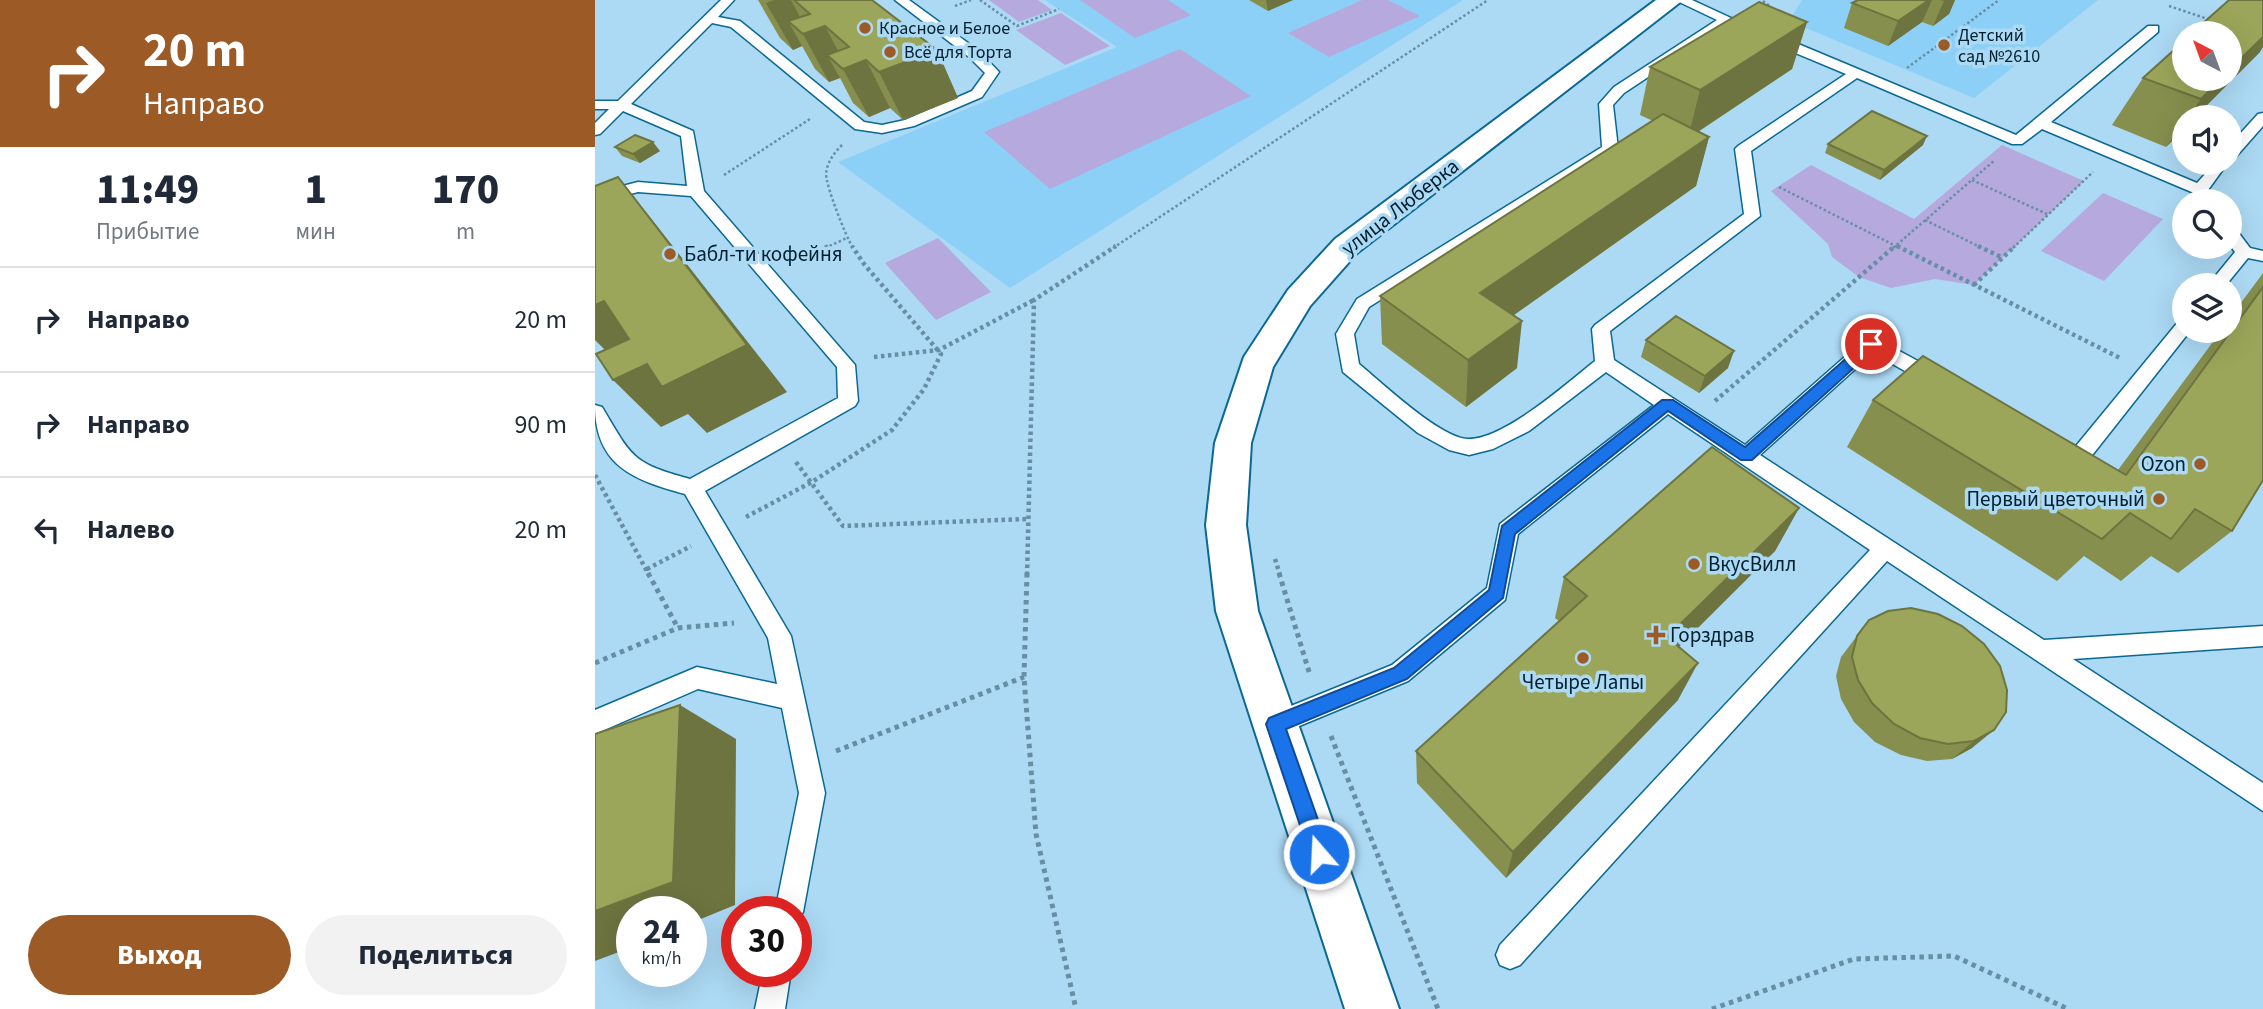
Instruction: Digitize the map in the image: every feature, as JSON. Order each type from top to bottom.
[{"type":"street","name":"улица Люберка","points":[[1372,1009],[1237,611],[1226,525],[1233,443],[1256,366],[1299,298],[1346,246],[1671,0]]},
{"type":"lane","points":[[595,131],[728,0]]},
{"type":"lane","points":[[709,19],[735,24],[860,126],[882,129],[909,123],[977,94],[992,72],[974,54],[901,0]]},
{"type":"lane","points":[[1681,0],[2017,141],[2153,29]]},
{"type":"lane","points":[[1605,362],[1506,437],[1467,448],[1427,431],[1350,367],[1345,334],[1363,303],[1610,149],[1606,104],[1619,90],[1727,19]]},
{"type":"lane","points":[[1856,74],[1743,149],[1752,216],[1601,329],[1605,362],[2263,798]]},
{"type":"lane","points":[[595,105],[621,105],[688,134],[696,192],[846,365],[848,401],[692,488]]},
{"type":"lane","points":[[2242,141],[2263,117]]},
{"type":"lane","points":[[2041,123],[2187,189]]},
{"type":"lane","points":[[595,198],[638,187],[696,192]]},
{"type":"lane","points":[[2242,249],[2263,256]]},
{"type":"lane","points":[[2227,273],[2244,252]]},
{"type":"lane","points":[[2043,437],[2079,457],[2172,341]]},
{"type":"lane","points":[[1746,456],[1871,344],[1957,390]]},
{"type":"lane","points":[[1275,724],[1400,673],[1497,593],[1508,530],[1668,404]]},
{"type":"lane","points":[[595,412],[624,461],[649,475],[692,488],[720,531],[779,636],[813,793],[792,896]]},
{"type":"lane","points":[[1510,956],[1885,548]]},
{"type":"lane","points":[[2041,651],[2263,636]]},
{"type":"lane","points":[[595,722],[697,678],[792,699]]},
{"type":"lane","points":[[769,1009],[774,987]]},
{"type":"path","points":[[980,0],[1017,26],[1059,9]]},
{"type":"path","points":[[842,360],[939,351],[1034,300],[1488,0]]},
{"type":"path","points":[[1884,85],[1999,0]]},
{"type":"path","points":[[2161,3],[2214,21]]},
{"type":"path","points":[[696,192],[833,104]]},
{"type":"path","points":[[768,274],[847,238],[826,175],[831,157],[860,126]]},
{"type":"path","points":[[1693,420],[2017,141]]},
{"type":"path","points":[[1746,170],[2147,372]]},
{"type":"path","points":[[1974,285],[2093,172]]},
{"type":"path","points":[[1972,180],[2048,215]]},
{"type":"path","points":[[1925,220],[2003,258]]},
{"type":"path","points":[[1034,300],[1026,519],[1024,677],[1036,834],[1076,1009]]},
{"type":"path","points":[[778,439],[843,526],[1026,519]]},
{"type":"path","points":[[595,475],[678,628]]},
{"type":"path","points":[[646,569],[720,531]]},
{"type":"path","points":[[1274,553],[1319,707],[1438,1009]]},
{"type":"path","points":[[595,663],[678,628],[719,622],[772,624]]},
{"type":"path","points":[[806,762],[1024,677]]},
{"type":"path","points":[[1712,1009],[1854,959],[1954,956],[2068,1009]]},
{"type":"shaded area","points":[[989,0],[1038,0],[1052,10],[1019,22]]},
{"type":"shaded area","points":[[1045,0],[1463,0],[1010,288],[838,162],[1117,47]]},
{"type":"shaded area","points":[[1080,0],[1168,0],[1191,15],[1135,38]]},
{"type":"shaded area","points":[[1362,0],[1388,0],[1420,16],[1329,57],[1288,33]]},
{"type":"shaded area","name":"Детский сад №2610","points":[[1802,0],[2098,0],[1974,98],[1789,21]]},
{"type":"shaded area","points":[[1061,13],[1110,46],[1065,65],[1016,30]]},
{"type":"shaded area","points":[[1180,49],[1251,96],[1050,189],[984,132]]},
{"type":"shaded area","points":[[2002,145],[2084,181],[1974,285],[1935,279],[1891,288],[1859,277],[1832,257],[1828,244],[1771,191],[1811,165],[1914,219]]},
{"type":"shaded area","points":[[2103,193],[2163,219],[2104,281],[2041,251]]},
{"type":"shaded area","points":[[938,238],[991,292],[936,320],[885,263]]},
{"type":"building","points":[[794,0],[872,0],[937,50],[879,72],[866,60],[843,69],[827,55],[849,47],[825,26],[803,34],[788,21],[810,14]]},
{"type":"building","points":[[1858,0],[1929,0],[1898,21],[1852,3]]},
{"type":"building","points":[[2229,0],[2263,0],[2263,37],[2242,57],[2242,21],[2205,21]]},
{"type":"building","points":[[1759,2],[1807,22],[1700,90],[1650,67]]},
{"type":"building","points":[[2172,52],[2172,88],[2143,78]]},
{"type":"building","points":[[2179,91],[2209,91],[2201,99]]},
{"type":"building","points":[[1872,111],[1927,136],[1884,170],[1828,144]]},
{"type":"building","points":[[1663,114],[1709,137],[1480,293],[1522,321],[1468,360],[1380,296]]},
{"type":"building","points":[[635,135],[653,142],[633,154],[615,147]]},
{"type":"building","points":[[618,177],[747,345],[662,387],[647,364],[613,380],[596,354],[629,339],[604,301],[595,305],[595,186]]},
{"type":"building","points":[[2263,287],[2263,480],[2232,531],[2195,509],[2171,539],[2130,513],[2102,539],[1873,400],[1923,356],[2126,475],[2222,343],[2242,343],[2242,316]]},
{"type":"building","points":[[1676,316],[1734,351],[1705,376],[1646,340]]},
{"type":"building","points":[[1712,447],[1799,508],[1667,637],[1698,663],[1513,852],[1416,751],[1587,596],[1564,577]]},
{"type":"building","points":[[1911,608],[1938,614],[1962,626],[1984,644],[2000,666],[2007,690],[2006,712],[1994,730],[1974,741],[1948,744],[1920,738],[1894,724],[1872,703],[1858,680],[1852,657],[1857,636],[1869,620],[1888,611]]},
{"type":"building","points":[[680,705],[673,882],[635,896],[616,896],[616,903],[595,911],[595,734]]},
{"type":"place","name":"Красное и Белое","points":[[865,28]]},
{"type":"place","name":"Детский сад №2610","points":[[1944,45]]},
{"type":"place","name":"Всё для Торта","points":[[890,52]]},
{"type":"place","name":"Бабл-ти кофейня","points":[[670,254]]},
{"type":"place","name":"Ozon","points":[[2200,464]]},
{"type":"place","name":"Первый цветочный","points":[[2159,499]]},
{"type":"place","name":"ВкусВилл","points":[[1694,564]]},
{"type":"place","name":"Горздрав","points":[[1656,635]]},
{"type":"place","name":"Четыре Лапы","points":[[1583,658]]},
{"type":"route","points":[[1319,854],[1275,724],[1400,673],[1497,593],[1508,530],[1668,404],[1746,456],[1871,344]]}]
